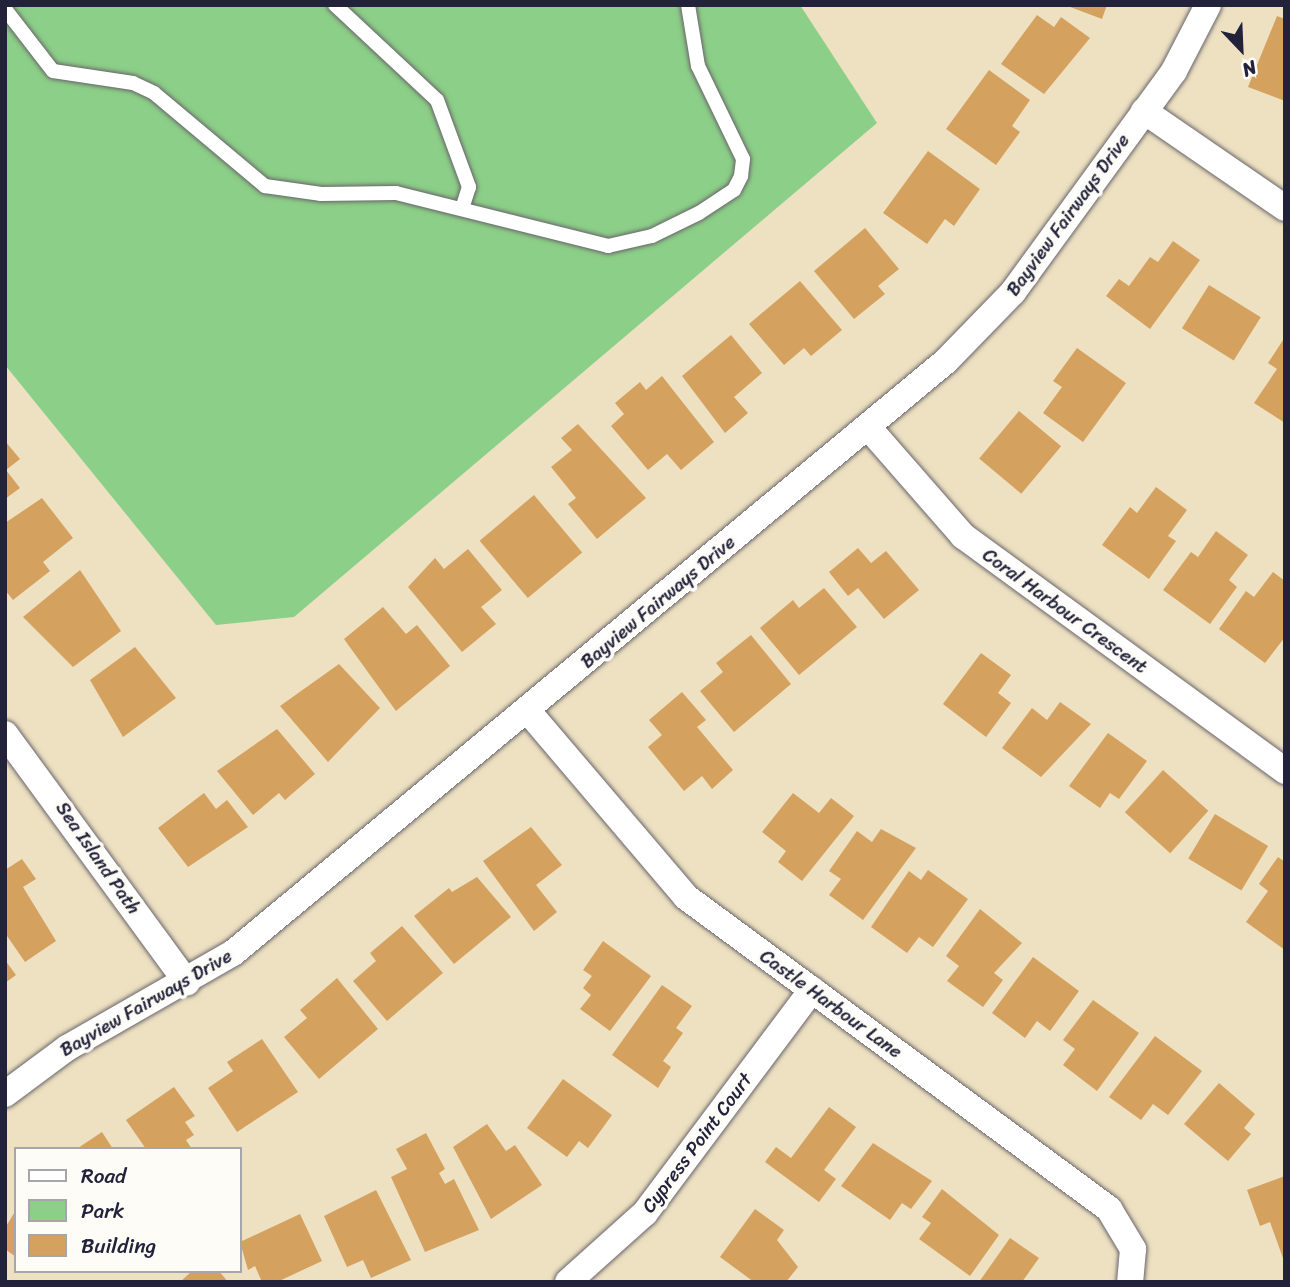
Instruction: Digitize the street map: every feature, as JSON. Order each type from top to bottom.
[{"type":"street","name":"Bayview Fairways Drive","points":[[5,1094],[67,1048],[187,984],[279,917],[868,427],[980,329],[1144,111],[1208,5]]},
{"type":"street","points":[[1144,111],[1285,208]]},
{"type":"street","name":"Coral Harbour Crescent","points":[[868,427],[963,536],[1285,771]]},
{"type":"street","name":"Castle Harbour Lane","points":[[527,710],[676,887],[1109,1209],[1133,1250],[1129,1282]]},
{"type":"street","name":"Sea Island Path","points":[[5,734],[187,984]]},
{"type":"street","name":"Cypress Point Court","points":[[568,1282],[645,1213],[812,990]]},
{"type":"lane","points":[[335,5],[437,100],[468,187],[462,209]]},
{"type":"lane","points":[[5,9],[53,71],[133,83],[154,93],[265,186],[321,194],[396,193],[608,246],[652,236],[734,190],[743,159],[698,66],[688,5]]},
{"type":"green space","points":[[5,5],[800,5],[877,123],[294,617],[216,625],[5,365]]},
{"type":"building","points":[[1065,5],[1107,5],[1102,19]]},
{"type":"building","points":[[1037,15],[1054,27],[1061,17],[1090,38],[1044,94],[1001,64]]},
{"type":"building","points":[[1277,16],[1285,19],[1285,101],[1248,87]]},
{"type":"building","points":[[989,70],[1030,100],[1012,126],[1020,132],[996,165],[946,129]]},
{"type":"building","points":[[928,151],[980,189],[954,226],[945,219],[927,244],[883,213]]},
{"type":"building","points":[[865,228],[899,269],[878,286],[885,294],[854,319],[814,271]]},
{"type":"building","points":[[1173,241],[1200,260],[1150,329],[1106,296],[1119,279],[1129,286],[1150,257],[1158,262]]},
{"type":"building","points":[[800,281],[842,330],[811,356],[804,348],[784,365],[749,324]]},
{"type":"building","points":[[1209,285],[1261,317],[1234,361],[1182,328]]},
{"type":"building","points":[[731,335],[762,373],[734,397],[748,413],[725,433],[682,376]]},
{"type":"building","points":[[1285,337],[1285,423],[1254,403],[1277,369],[1268,363]]},
{"type":"building","points":[[1077,348],[1126,383],[1083,442],[1043,413],[1062,387],[1053,381]]},
{"type":"building","points":[[662,376],[714,442],[681,470],[667,454],[648,470],[611,426],[624,414],[615,403],[640,382],[646,390]]},
{"type":"building","points":[[1019,411],[1061,446],[1021,494],[979,458]]},
{"type":"building","points":[[578,424],[646,498],[597,539],[568,504],[576,498],[551,467],[572,450],[561,438]]},
{"type":"building","points":[[5,441],[20,459],[6,470],[20,488],[5,499]]},
{"type":"building","points":[[1156,487],[1187,510],[1168,536],[1176,541],[1149,579],[1102,545],[1130,507],[1137,513]]},
{"type":"building","points":[[534,495],[582,552],[528,598],[480,541]]},
{"type":"building","points":[[42,498],[73,538],[43,562],[50,571],[13,600],[5,590],[5,523]]},
{"type":"building","points":[[1216,531],[1248,555],[1229,580],[1237,587],[1210,624],[1163,590],[1191,552],[1198,557]]},
{"type":"building","points":[[858,548],[871,563],[886,551],[919,590],[884,619],[858,588],[848,596],[829,572]]},
{"type":"building","points":[[468,549],[502,590],[481,607],[496,624],[462,652],[408,587],[435,558],[444,569]]},
{"type":"building","points":[[80,570],[121,631],[73,667],[23,617]]},
{"type":"building","points":[[1273,572],[1285,581],[1285,637],[1265,663],[1219,629],[1246,591],[1254,597]]},
{"type":"building","points":[[824,588],[857,627],[799,675],[760,628],[793,600],[799,608]]},
{"type":"building","points":[[383,607],[406,634],[417,625],[450,666],[396,711],[344,639]]},
{"type":"building","points":[[751,635],[791,684],[734,732],[700,691],[723,672],[716,663]]},
{"type":"building","points":[[135,647],[176,698],[123,737],[90,680]]},
{"type":"building","points":[[981,653],[1011,675],[998,693],[1011,703],[986,737],[943,704]]},
{"type":"building","points":[[339,664],[380,708],[328,762],[280,706]]},
{"type":"building","points":[[682,692],[706,720],[697,727],[733,770],[712,789],[702,776],[684,791],[648,747],[662,735],[649,720]]},
{"type":"building","points":[[1060,702],[1091,724],[1041,777],[1002,748],[1032,708],[1047,720]]},
{"type":"building","points":[[277,729],[315,774],[285,800],[279,793],[253,815],[217,771]]},
{"type":"building","points":[[1108,733],[1147,761],[1119,799],[1110,793],[1100,808],[1069,786]]},
{"type":"building","points":[[1163,770],[1208,811],[1170,853],[1125,812]]},
{"type":"building","points":[[204,793],[216,809],[227,800],[248,827],[188,867],[158,828]]},
{"type":"building","points":[[793,793],[819,813],[831,798],[854,816],[802,881],[778,862],[786,851],[762,832]]},
{"type":"building","points":[[1215,814],[1268,846],[1241,891],[1188,859]]},
{"type":"building","points":[[531,827],[562,865],[536,885],[557,912],[534,931],[483,861]]},
{"type":"building","points":[[881,829],[916,848],[863,920],[829,895],[841,879],[829,871],[857,831],[872,842]]},
{"type":"building","points":[[1278,857],[1285,862],[1285,950],[1246,922],[1268,891],[1259,884]]},
{"type":"building","points":[[22,859],[36,879],[23,887],[56,941],[25,962],[5,933],[5,870]]},
{"type":"building","points":[[928,870],[968,899],[933,947],[919,937],[907,953],[871,927],[909,871],[921,880]]},
{"type":"building","points":[[477,877],[511,917],[454,964],[414,916],[449,888],[452,892]]},
{"type":"building","points":[[980,909],[1022,943],[994,973],[1003,980],[983,1007],[947,981],[959,966],[946,956]]},
{"type":"building","points":[[402,926],[443,973],[387,1021],[353,981],[376,961],[370,953]]},
{"type":"building","points":[[603,941],[651,976],[610,1031],[580,1009],[591,995],[583,988],[592,976],[583,970]]},
{"type":"building","points":[[1033,957],[1079,991],[1050,1031],[1037,1021],[1025,1038],[992,1013]]},
{"type":"building","points":[[5,960],[16,975],[5,983]]},
{"type":"building","points":[[337,978],[378,1029],[319,1079],[284,1037],[307,1018],[300,1010]]},
{"type":"building","points":[[662,985],[692,1006],[676,1028],[683,1033],[663,1061],[671,1067],[658,1088],[612,1055]]},
{"type":"building","points":[[1093,1000],[1139,1033],[1097,1091],[1063,1065],[1075,1049],[1063,1040]]},
{"type":"building","points":[[1155,1036],[1202,1071],[1168,1115],[1153,1104],[1141,1120],[1109,1097]]},
{"type":"building","points":[[262,1039],[298,1092],[237,1132],[208,1088],[233,1071],[227,1062]]},
{"type":"building","points":[[563,1079],[612,1115],[588,1148],[579,1141],[567,1157],[527,1128]]},
{"type":"building","points":[[1219,1083],[1255,1114],[1244,1128],[1251,1134],[1228,1161],[1184,1124]]},
{"type":"building","points":[[174,1087],[195,1116],[185,1122],[194,1135],[186,1140],[191,1147],[145,1147],[126,1120]]},
{"type":"building","points":[[829,1107],[856,1127],[824,1170],[836,1179],[819,1202],[765,1162],[776,1147],[791,1158]]},
{"type":"building","points":[[487,1124],[506,1151],[515,1145],[542,1185],[491,1219],[453,1147]]},
{"type":"building","points":[[102,1132],[112,1147],[80,1147]]},
{"type":"building","points":[[426,1133],[445,1169],[439,1173],[445,1184],[454,1179],[479,1230],[425,1252],[391,1177],[407,1169],[396,1149]]},
{"type":"building","points":[[873,1143],[932,1181],[911,1209],[902,1203],[890,1220],[841,1186]]},
{"type":"building","points":[[1285,1176],[1284,1261],[1270,1222],[1260,1226],[1247,1190]]},
{"type":"building","points":[[942,1189],[999,1235],[970,1276],[919,1239],[931,1223],[922,1217]]},
{"type":"building","points":[[376,1190],[411,1260],[371,1278],[363,1260],[347,1267],[324,1216]]},
{"type":"building","points":[[755,1209],[784,1230],[777,1240],[798,1267],[786,1282],[754,1282],[720,1257]]},
{"type":"building","points":[[14,1213],[14,1256],[5,1249],[5,1228]]},
{"type":"building","points":[[300,1214],[322,1261],[277,1282],[262,1282],[255,1266],[248,1270],[242,1241]]},
{"type":"building","points":[[1010,1238],[1039,1258],[1022,1282],[979,1282]]},
{"type":"building","points":[[190,1273],[221,1273],[228,1282],[180,1282]]}]
